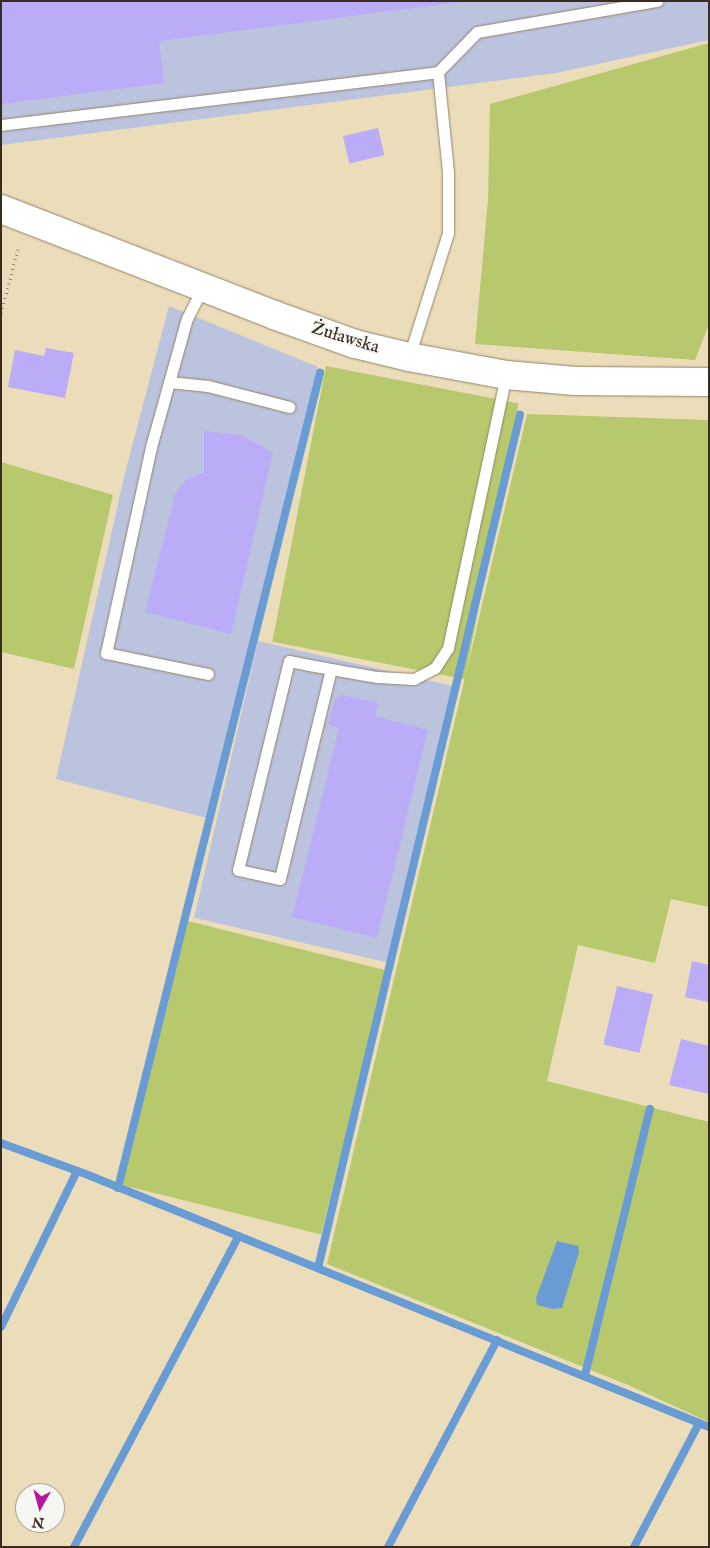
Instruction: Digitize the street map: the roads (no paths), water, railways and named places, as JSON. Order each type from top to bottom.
[{"type":"street","name":"Żuławska","points":[[14,214],[355,344],[409,357],[506,375],[576,381],[709,382]]},
{"type":"lane","points":[[1,126],[438,72],[477,32],[657,1]]},
{"type":"lane","points":[[409,357],[448,233],[448,172],[438,72]]},
{"type":"lane","points":[[203,287],[187,318],[169,382],[106,653],[208,674]]},
{"type":"lane","points":[[331,669],[280,879],[238,870],[289,661],[377,677],[414,678],[435,668],[448,648],[506,375]]},
{"type":"lane","points":[[169,382],[208,386],[289,407]]},
{"type":"water","points":[[557,1241],[578,1246],[579,1252],[562,1308],[553,1309],[537,1305],[536,1298]]},
{"type":"waterway","points":[[118,1188],[320,373]]},
{"type":"waterway","points":[[318,1268],[520,415]]},
{"type":"waterway","points":[[585,1375],[650,1109]]},
{"type":"waterway","points":[[1,1143],[88,1175],[709,1427]]},
{"type":"waterway","points":[[1,1327],[77,1171]]},
{"type":"waterway","points":[[74,1547],[239,1236]]},
{"type":"waterway","points":[[388,1547],[497,1340]]},
{"type":"waterway","points":[[634,1547],[699,1423]]}]
